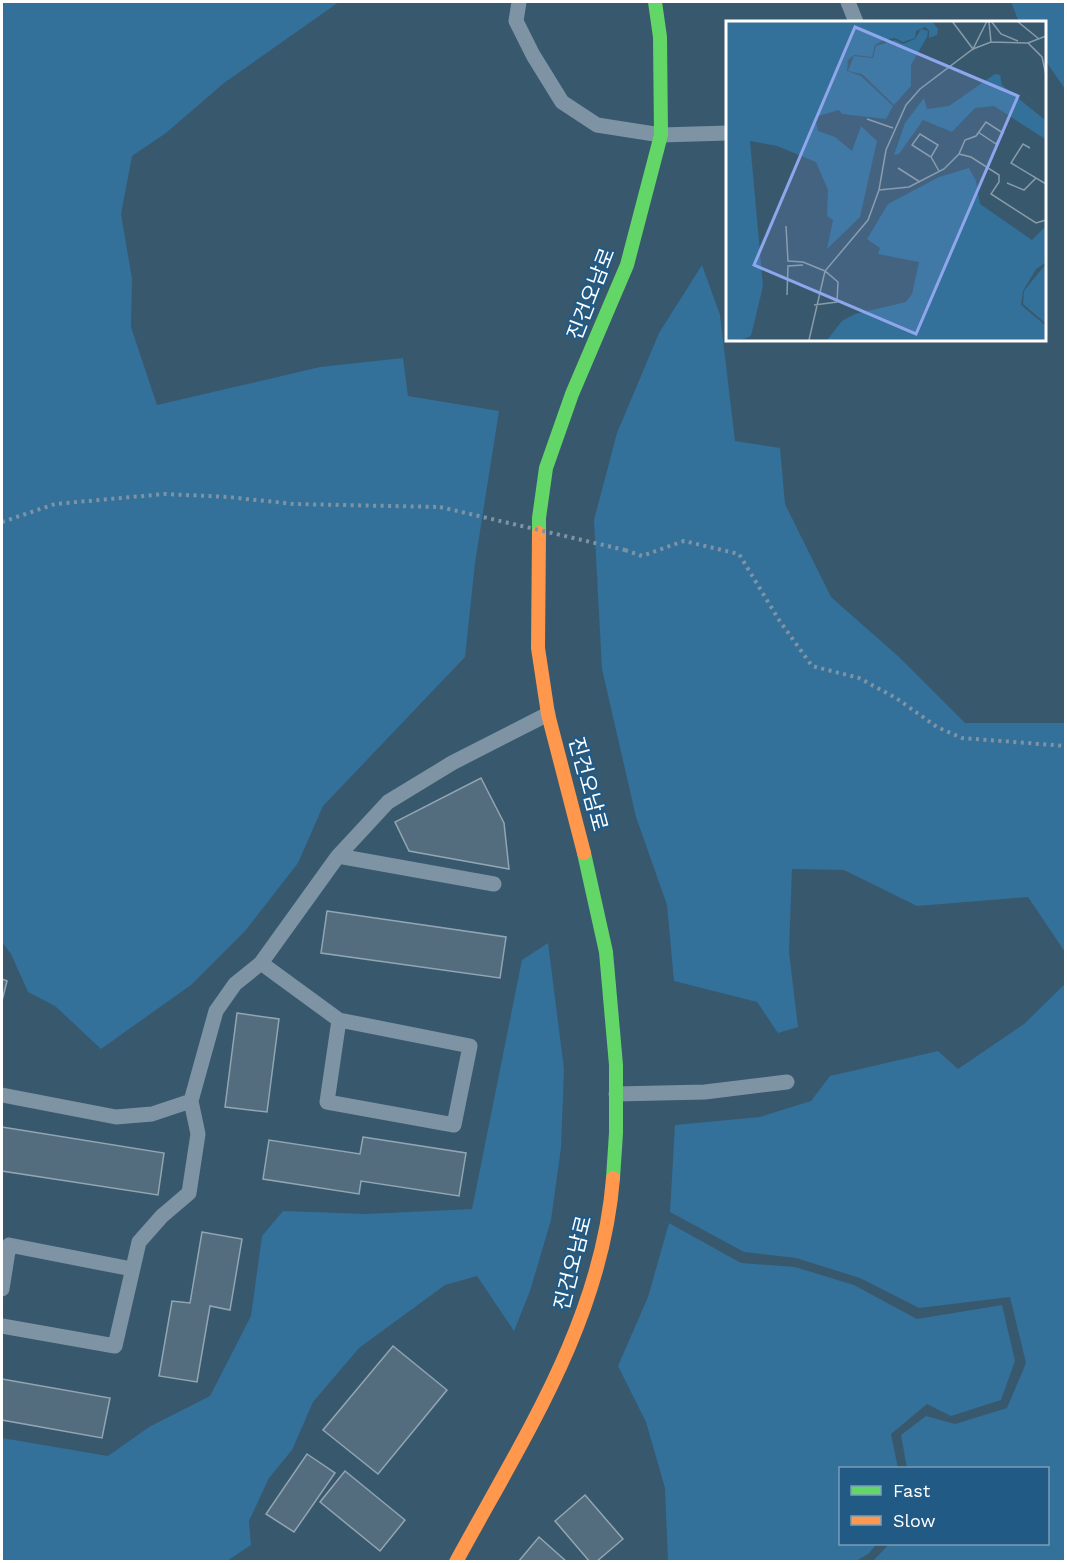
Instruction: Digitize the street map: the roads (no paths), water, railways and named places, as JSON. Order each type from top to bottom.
[{"type":"main road","name":"진건오남로","points":[[456,1562],[558,1374],[584,1312],[602,1249],[612,1185],[616,1133],[616,1065],[606,951],[584,849],[548,714],[538,648],[539,518],[546,468],[572,394],[627,265],[660,135],[660,37],[655,2]]},
{"type":"lane","points":[[519,2],[516,21],[533,55],[562,102],[597,126],[660,135],[726,133]]},
{"type":"lane","points":[[848,2],[856,21]]},
{"type":"lane","points":[[2,1326],[116,1346],[139,1242],[162,1215],[189,1193],[198,1134],[190,1101],[216,1011],[235,984],[261,963],[338,856],[388,802],[452,763],[548,714]]},
{"type":"lane","points":[[338,856],[494,884]]},
{"type":"lane","points":[[261,963],[339,1020],[470,1046],[454,1125],[327,1102],[339,1020]]},
{"type":"lane","points":[[616,1094],[705,1092],[787,1082]]},
{"type":"lane","points":[[2,1095],[117,1117],[152,1114],[190,1101]]},
{"type":"lane","points":[[2,1289],[9,1245],[132,1269]]}]
